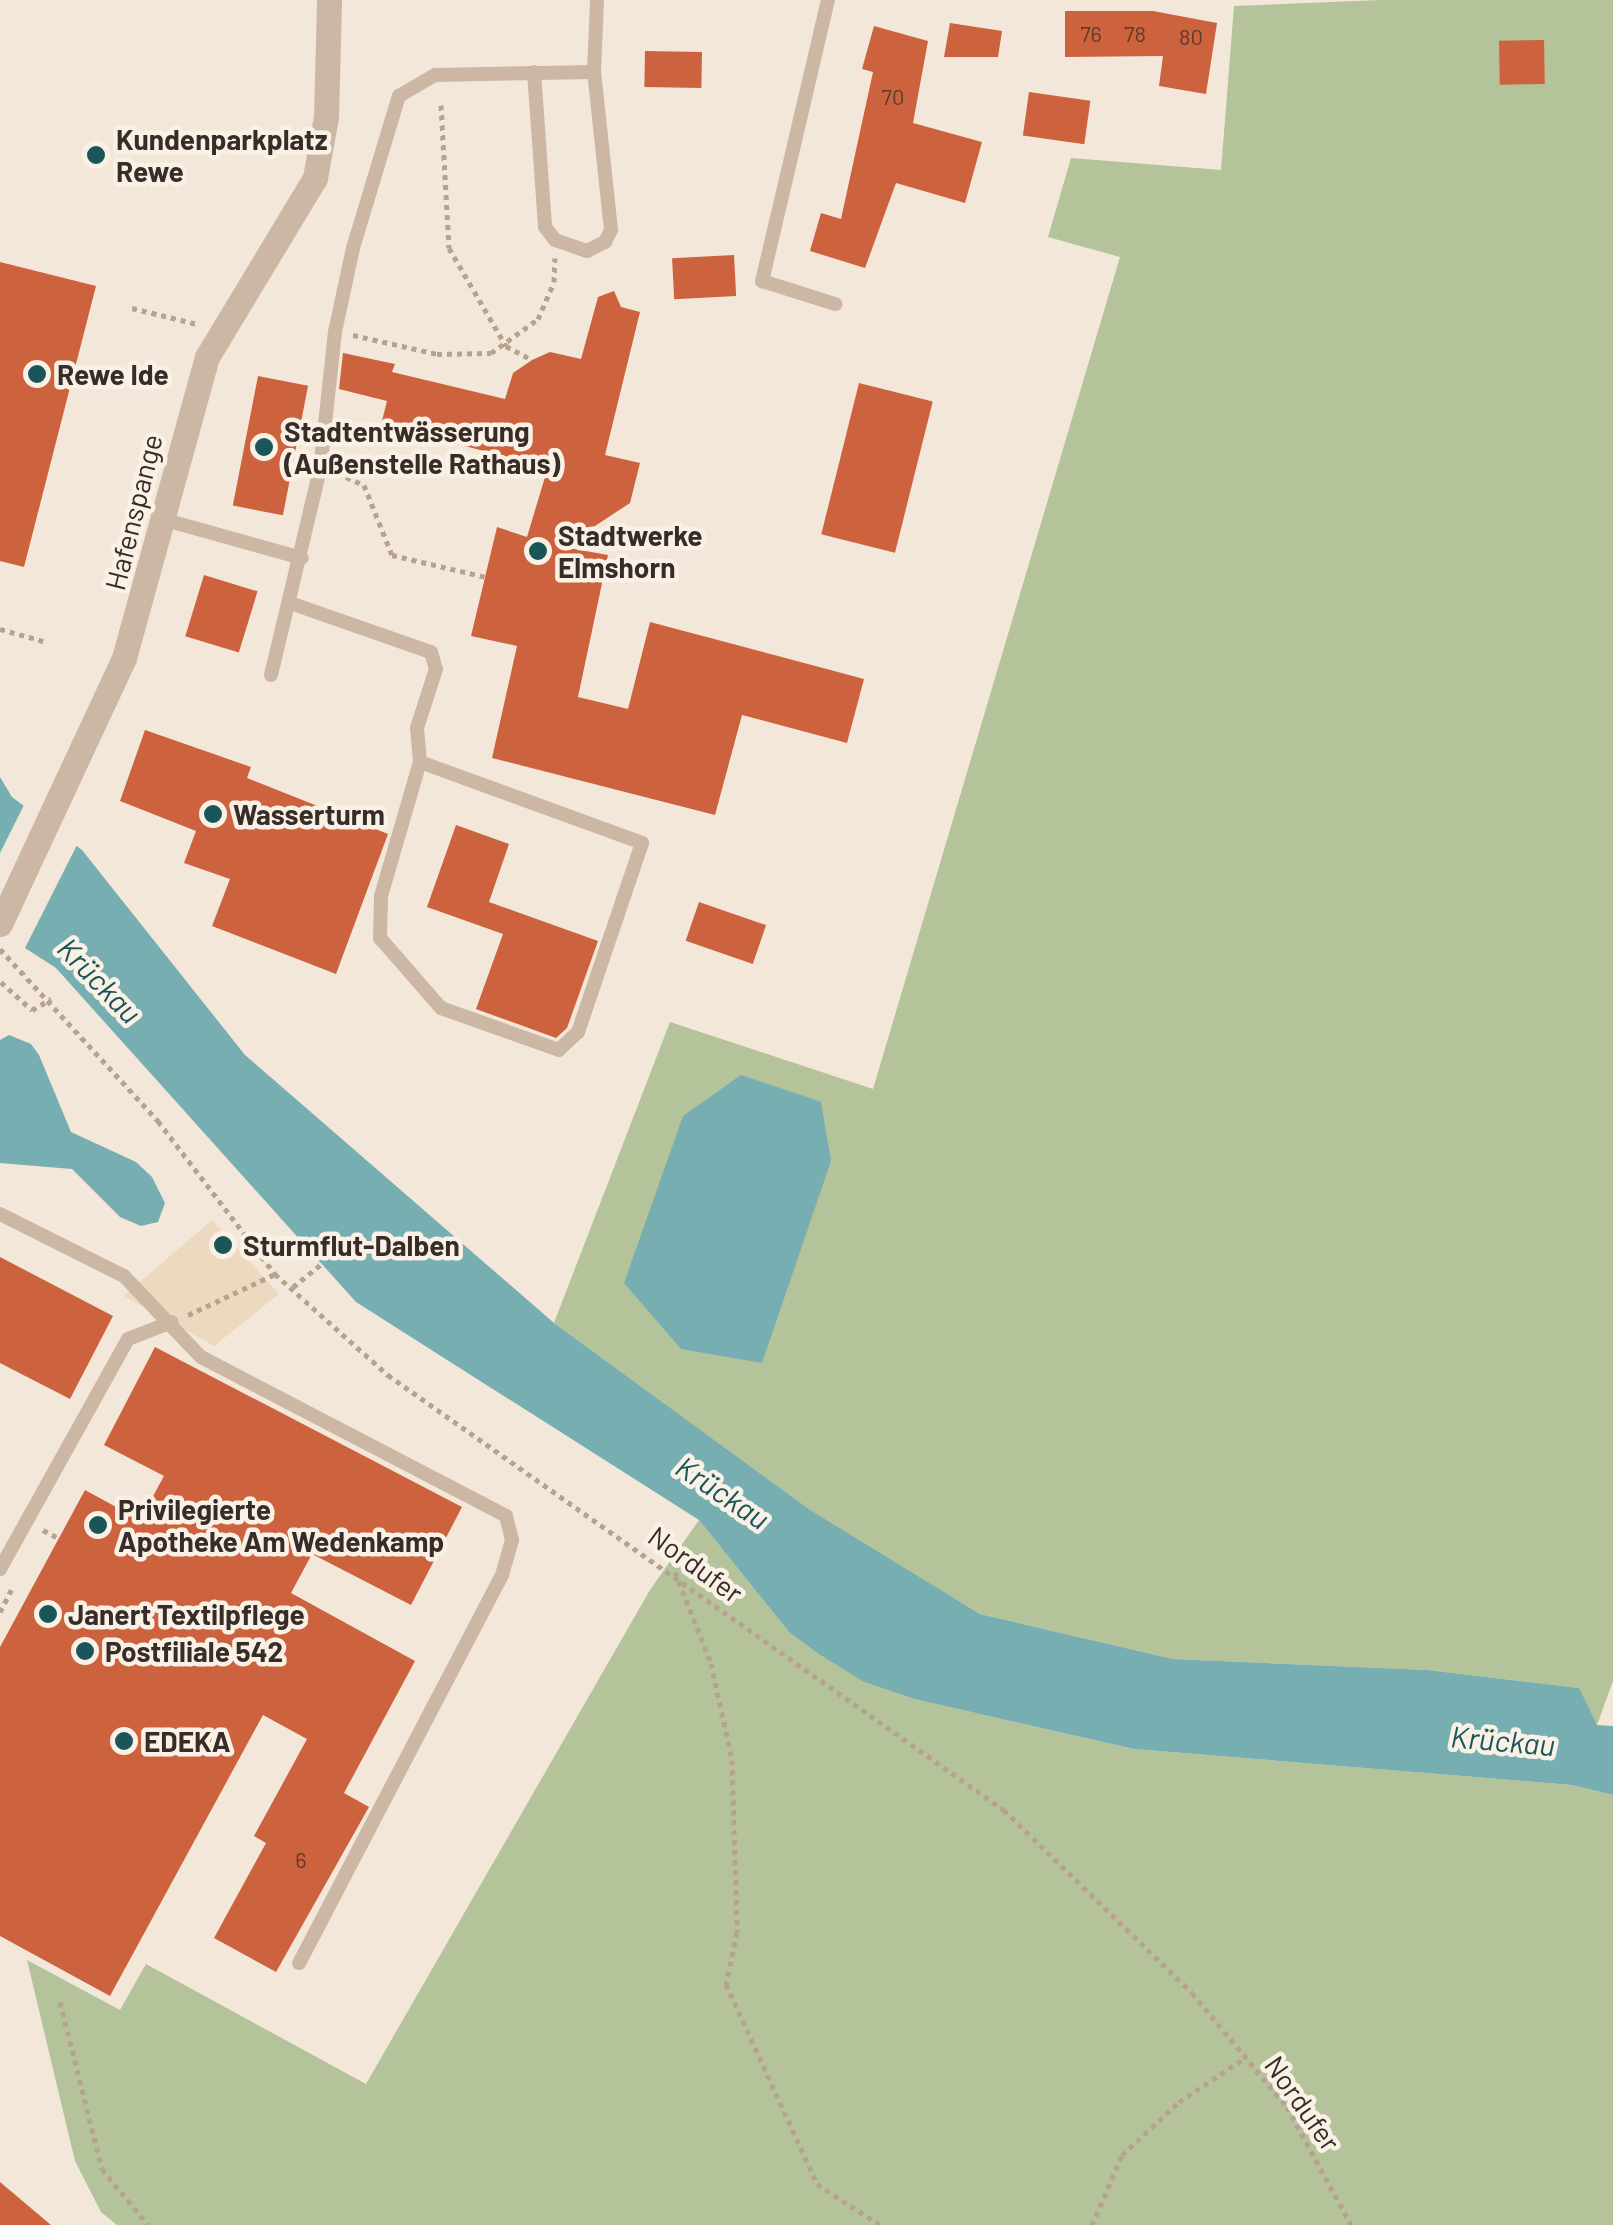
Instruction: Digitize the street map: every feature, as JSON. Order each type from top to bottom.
[{"type":"street","name":"Hafenspange","points":[[0,924],[64,798],[124,658],[208,358],[315,178],[330,76],[328,0]]},
{"type":"lane","points":[[534,72],[543,211],[554,240],[586,251],[605,242],[611,230],[594,72],[597,0]]},
{"type":"lane","points":[[828,0],[762,281],[835,304]]},
{"type":"lane","points":[[271,675],[292,604],[320,470],[335,332],[373,170],[399,96],[435,76],[594,72]]},
{"type":"lane","points":[[162,518],[302,558]]},
{"type":"lane","points":[[292,604],[431,652],[436,669],[417,728],[420,762],[382,896],[380,938],[442,1008],[559,1050],[578,1032],[642,844],[420,762]]},
{"type":"lane","points":[[0,1214],[124,1276],[202,1357],[506,1516],[512,1540],[502,1575],[299,1962]]},
{"type":"lane","points":[[0,1569],[128,1339],[172,1322]]},
{"type":"path","points":[[441,105],[449,248],[506,346],[532,360]]},
{"type":"path","points":[[335,332],[468,357],[506,346],[543,307],[554,282],[554,240]]},
{"type":"path","points":[[132,308],[198,324]]},
{"type":"path","points":[[320,470],[364,485],[392,555],[486,578]]},
{"type":"path","points":[[0,629],[43,641]]},
{"type":"path","name":"Nordufer","points":[[0,950],[51,999],[158,1121],[276,1274],[388,1375],[675,1572],[1004,1810],[1192,1993],[1287,2106],[1351,2225]]},
{"type":"path","points":[[0,982],[32,1010],[51,999]]},
{"type":"path","points":[[292,1288],[321,1264]]},
{"type":"path","points":[[172,1322],[276,1274]]},
{"type":"path","points":[[43,1530],[59,1538]]},
{"type":"path","points":[[675,1572],[711,1663],[732,1760],[737,1932],[726,1984],[817,2184],[880,2225]]},
{"type":"path","points":[[60,2002],[102,2169],[148,2225]]},
{"type":"path","points":[[1092,2225],[1122,2155],[1178,2102],[1246,2057]]},
{"type":"green space","points":[[1380,0],[1613,0],[1613,1681],[1597,1725],[1578,1688],[1428,1670],[1173,1659],[980,1614],[809,1510],[554,1323],[670,1022],[873,1089],[1120,257],[1048,237],[1071,158],[1221,170],[1234,6]]},
{"type":"green space","points":[[699,1520],[789,1632],[864,1682],[914,1699],[1134,1749],[1572,1785],[1613,1795],[1613,2225],[117,2225],[101,2212],[75,2161],[27,1960],[120,2010],[146,1964],[366,2084],[650,1590]]},
{"type":"shaded area","points":[[212,1220],[279,1294],[214,1346],[124,1296]]},
{"type":"water","name":"Krückau","points":[[0,777],[12,797],[82,850],[245,1055],[554,1323],[810,1510],[980,1614],[1173,1659],[1428,1670],[1579,1688],[1597,1725],[1613,1726],[1613,1795],[1572,1785],[1134,1749],[914,1699],[864,1682],[819,1654],[789,1632],[699,1520],[356,1302],[56,968],[0,932]]},
{"type":"water","points":[[9,1035],[31,1044],[39,1055],[71,1132],[136,1162],[152,1177],[165,1203],[158,1222],[141,1226],[120,1217],[72,1169],[0,1163],[0,1040]]},
{"type":"water","points":[[741,1075],[821,1102],[831,1161],[762,1363],[681,1349],[624,1283],[683,1116]]},
{"type":"pier","points":[[26,801],[79,841],[23,952],[0,938],[0,853]]},
{"type":"building","points":[[1065,11],[1153,11],[1217,23],[1206,94],[1159,86],[1163,56],[1065,57]]},
{"type":"building","points":[[950,23],[1002,31],[998,57],[944,57]]},
{"type":"building","points":[[874,26],[928,41],[913,123],[982,142],[965,203],[896,183],[865,268],[810,251],[821,213],[841,219],[873,72],[862,69]]},
{"type":"building","points":[[1544,40],[1545,84],[1500,85],[1499,41]]},
{"type":"building","points":[[645,51],[702,52],[701,88],[644,87]]},
{"type":"building","points":[[1029,92],[1090,101],[1084,144],[1023,136]]},
{"type":"building","points":[[734,255],[736,296],[674,299],[672,258]]},
{"type":"building","name":"Rewe Ide","points":[[0,262],[96,286],[24,567],[0,561]]},
{"type":"building","name":"Stadtwerke Elmshorn","points":[[614,291],[621,307],[640,312],[605,455],[640,463],[630,503],[563,547],[608,555],[578,697],[628,709],[650,622],[864,679],[847,743],[742,715],[715,815],[492,758],[517,646],[471,636],[497,527],[527,537],[548,467],[381,425],[387,401],[339,389],[343,353],[395,364],[392,372],[505,399],[513,373],[532,360],[550,352],[581,359],[598,297]]},
{"type":"building","points":[[258,376],[308,386],[283,515],[233,506]]},
{"type":"building","points":[[859,383],[933,401],[895,553],[821,534]]},
{"type":"building","points":[[204,575],[258,591],[239,653],[185,636]]},
{"type":"building","points":[[145,730],[251,767],[247,778],[388,834],[336,974],[212,926],[230,879],[184,863],[196,831],[120,801]]},
{"type":"building","points":[[456,825],[509,844],[489,902],[598,941],[567,1028],[556,1038],[476,1009],[503,934],[427,907]]},
{"type":"building","points":[[699,902],[766,925],[753,964],[686,941]]},
{"type":"building","points":[[0,1257],[113,1316],[70,1399],[0,1363]]},
{"type":"building","name":"EDEKA","points":[[155,1347],[462,1507],[411,1605],[312,1554],[291,1593],[415,1661],[344,1793],[369,1807],[276,1972],[214,1938],[266,1843],[254,1836],[307,1739],[263,1715],[110,1996],[0,1936],[0,1647],[85,1490],[140,1520],[164,1476],[104,1445]]},
{"type":"building","points":[[0,2182],[51,2225],[0,2225]]},
{"type":"place","name":"Kundenparkplatz Rewe","points":[[96,155]]},
{"type":"place","name":"Rewe Ide","points":[[37,374]]},
{"type":"place","name":"Stadtentwässerung (Außenstelle Rathaus)","points":[[264,447]]},
{"type":"place","name":"Stadtwerke Elmshorn","points":[[538,551]]},
{"type":"place","name":"Wasserturm","points":[[213,814]]},
{"type":"place","name":"Sturmflut-Dalben","points":[[223,1245]]},
{"type":"place","name":"Privilegierte Apotheke Am Wedenkamp","points":[[98,1525]]},
{"type":"place","name":"Janert Textilpflege","points":[[48,1614]]},
{"type":"place","name":"Postfiliale 542","points":[[85,1651]]},
{"type":"place","name":"EDEKA","points":[[124,1741]]}]
